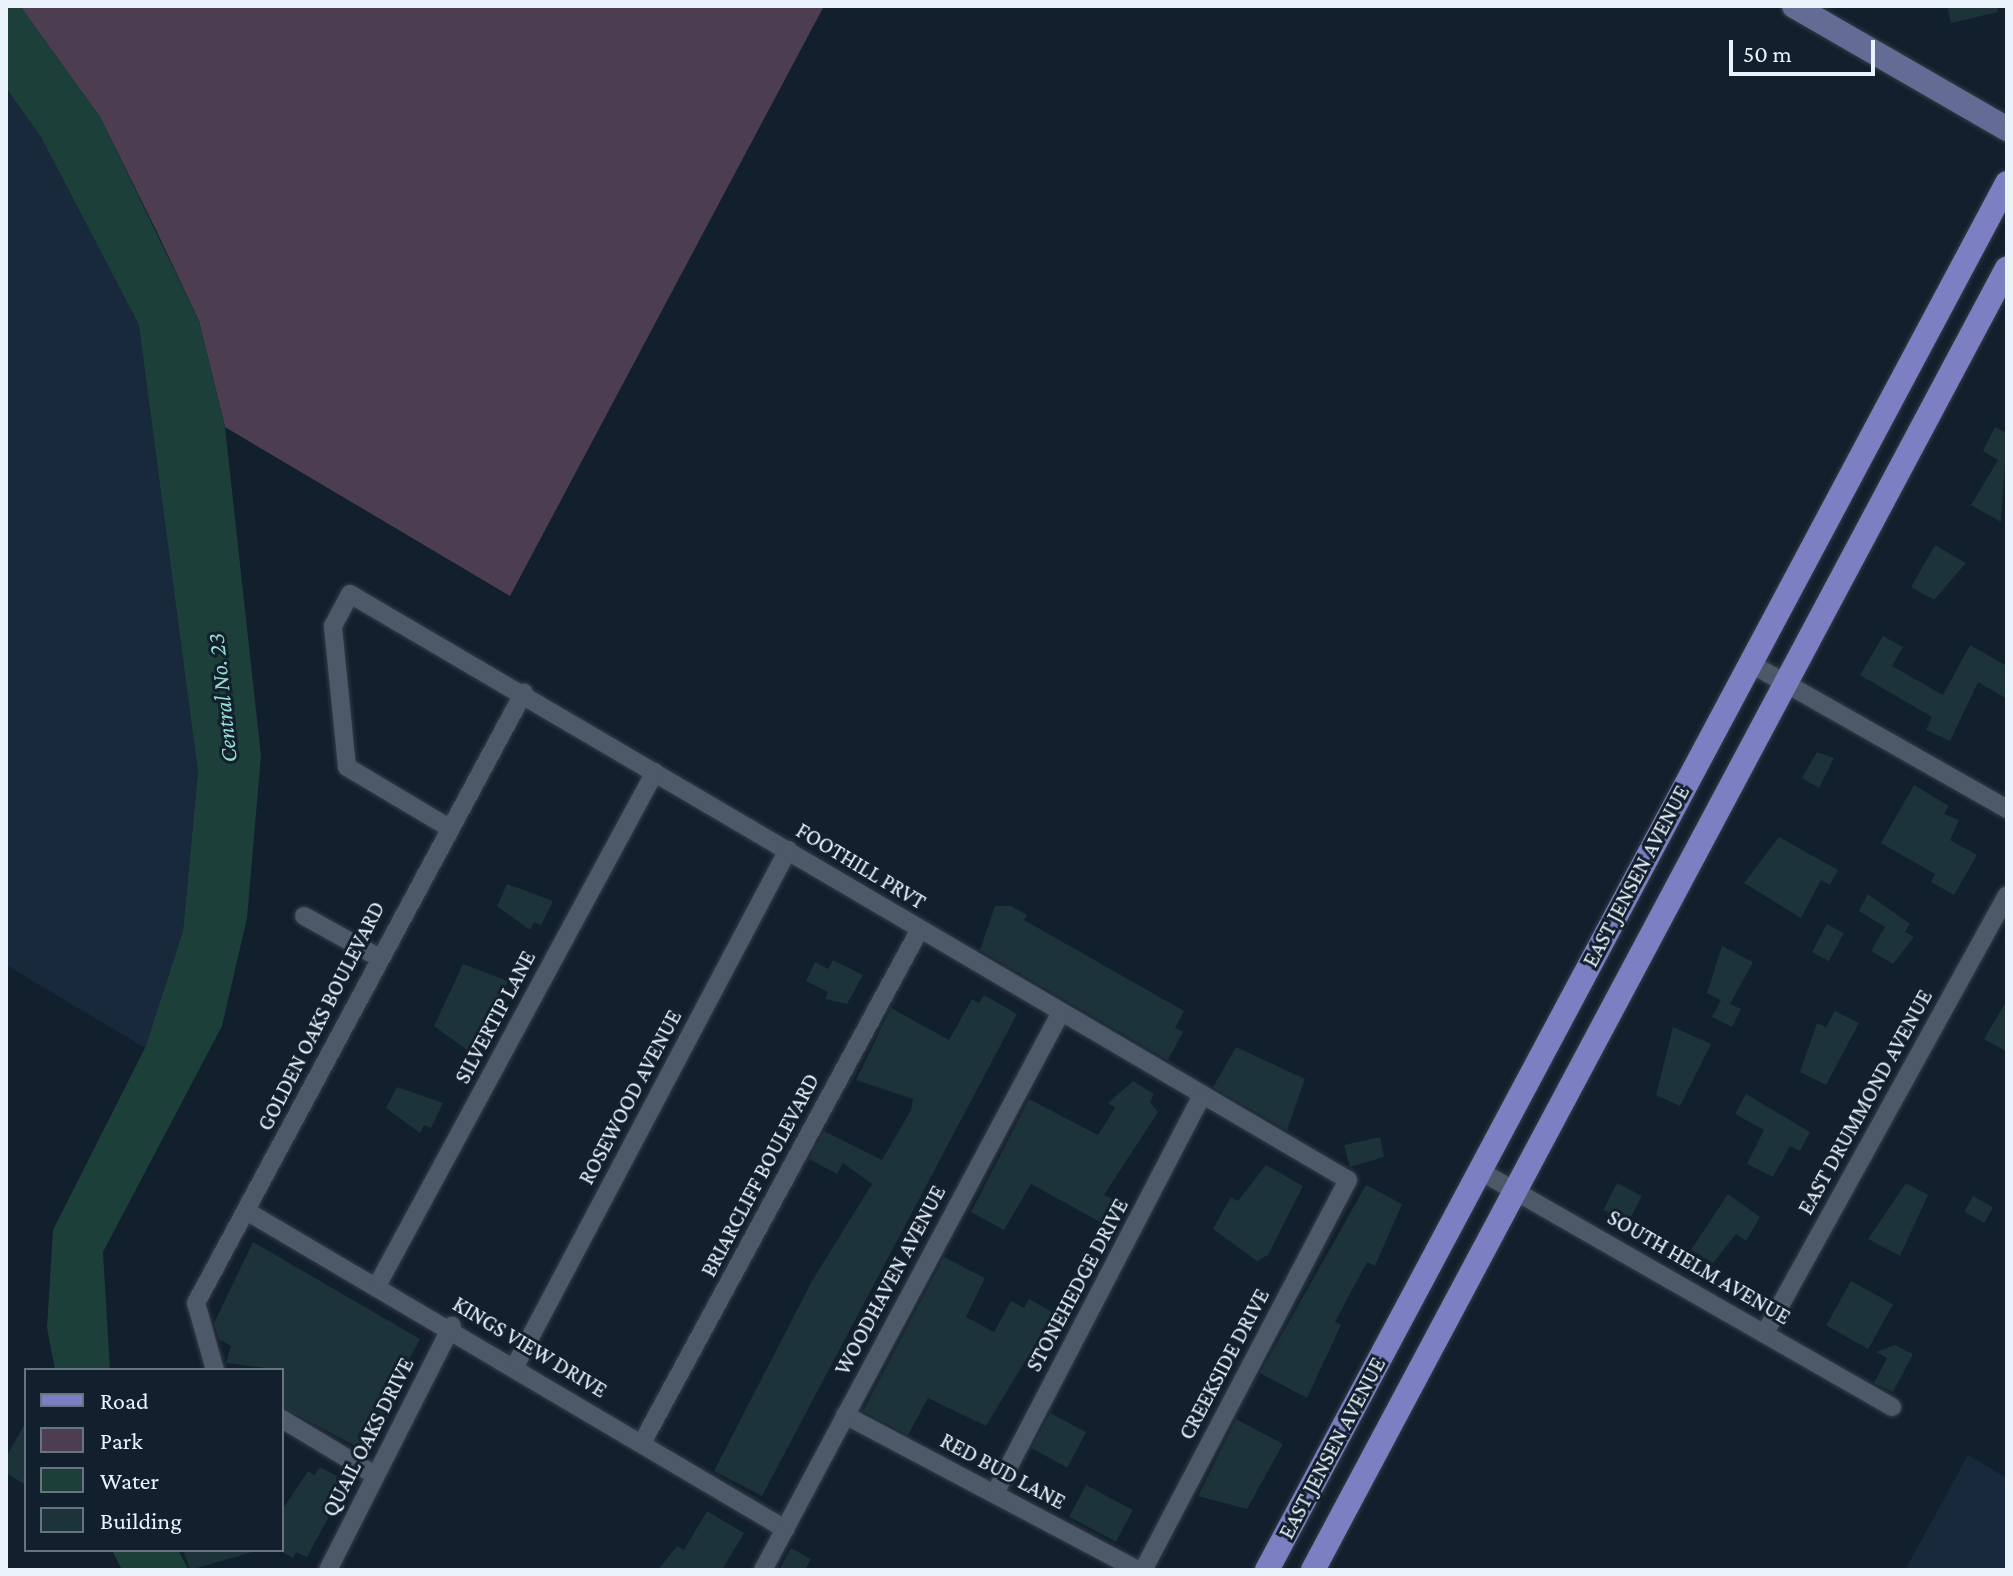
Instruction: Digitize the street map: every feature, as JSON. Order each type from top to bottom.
[{"type":"main road","name":"EAST JENSEN AVENUE","points":[[1267,1570],[2007,183]]},
{"type":"main road","name":"EAST JENSEN AVENUE","points":[[1313,1570],[2007,268]]},
{"type":"street","points":[[1794,6],[2007,129]]},
{"type":"street","name":"FOOTHILL PRVT","points":[[446,826],[347,767],[333,626],[350,594],[524,692],[1201,1098],[1348,1180]]},
{"type":"street","points":[[1750,663],[2007,809]]},
{"type":"street","name":"GOLDEN OAKS BOULEVARD","points":[[214,1368],[196,1303],[248,1212],[446,826],[524,692]]},
{"type":"street","name":"SILVERTIP LANE","points":[[378,1284],[655,772]]},
{"type":"street","name":"ROSEWOOD AVENUE","points":[[515,1366],[788,850]]},
{"type":"street","name":"EAST DRUMMOND AVENUE","points":[[1765,1333],[2007,895]]},
{"type":"street","points":[[304,916],[378,957]]},
{"type":"street","name":"BRIARCLIFF BOULEVARD","points":[[642,1443],[920,929]]},
{"type":"street","name":"WOODHAVEN AVENUE","points":[[763,1570],[1060,1014]]},
{"type":"street","name":"STONEHEDGE DRIVE","points":[[995,1493],[1201,1098]]},
{"type":"street","name":"SOUTH HELM AVENUE","points":[[1480,1171],[1892,1407]]},
{"type":"street","name":"CREEKSIDE DRIVE","points":[[1140,1570],[1348,1180]]},
{"type":"street","name":"KINGS VIEW DRIVE","points":[[248,1212],[452,1326],[785,1529]]},
{"type":"street","name":"QUAIL OAKS DRIVE","points":[[328,1570],[373,1474],[452,1326]]},
{"type":"street","name":"RED BUD LANE","points":[[845,1415],[1140,1570]]},
{"type":"street","points":[[284,1420],[373,1474]]},
{"type":"shaded area","points":[[6,88],[41,137],[139,325],[165,490],[198,772],[183,931],[145,1048],[6,965]]},
{"type":"shaded area","points":[[1968,1455],[2007,1478],[2007,1570],[1905,1570]]},
{"type":"green space","points":[[20,6],[824,6],[510,596],[225,427],[199,321],[156,230],[100,117]]},
{"type":"water","name":"Central No. 23","points":[[6,6],[20,6],[100,117],[199,321],[225,427],[261,756],[247,918],[222,1026],[103,1252],[110,1368],[55,1368],[47,1328],[53,1230],[145,1048],[183,931],[198,772],[139,325],[41,137],[6,88]]},
{"type":"water","points":[[113,1552],[179,1552],[189,1570],[122,1570]]},
{"type":"building","points":[[1947,6],[1997,6],[1998,12],[1951,23]]},
{"type":"building","points":[[1995,427],[2007,433],[2001,522],[1971,505],[1998,460],[1983,451]]},
{"type":"building","points":[[1935,545],[1966,563],[1934,600],[1911,587]]},
{"type":"building","points":[[1883,636],[1903,647],[1892,666],[1943,695],[1970,645],[2007,666],[2007,699],[1978,682],[1950,741],[1926,730],[1932,717],[1860,675]]},
{"type":"building","points":[[1817,752],[1834,758],[1819,788],[1802,778]]},
{"type":"building","points":[[1914,785],[1949,806],[1944,814],[1959,820],[1950,840],[1977,855],[1954,895],[1931,882],[1935,874],[1881,843]]},
{"type":"building","points":[[1779,837],[1838,870],[1830,885],[1821,880],[1801,918],[1744,883]]},
{"type":"building","points":[[507,884],[553,901],[541,925],[534,922],[530,930],[497,906]]},
{"type":"building","points":[[1868,894],[1910,924],[1905,932],[1914,937],[1893,964],[1871,951],[1885,927],[1859,911]]},
{"type":"building","points":[[995,906],[1011,906],[1027,915],[1024,920],[1184,1011],[1175,1028],[1183,1032],[1168,1060],[980,950]]},
{"type":"building","points":[[1827,924],[1844,933],[1829,961],[1812,952]]},
{"type":"building","points":[[1722,946],[1753,962],[1730,1004],[1741,1009],[1732,1027],[1712,1017],[1721,1000],[1707,993]]},
{"type":"building","points":[[833,960],[863,975],[847,1004],[825,999],[828,992],[806,981],[815,962],[828,969]]},
{"type":"building","points":[[463,964],[508,981],[478,1045],[471,1042],[467,1050],[434,1026]]},
{"type":"building","points":[[984,995],[1017,1014],[762,1496],[714,1471],[812,1281],[872,1184],[843,1163],[837,1174],[809,1159],[824,1131],[882,1160],[911,1110],[913,1099],[856,1080],[891,1008],[949,1040],[972,999],[979,1003]]},
{"type":"building","points":[[2007,1000],[2007,1052],[1984,1039]]},
{"type":"building","points":[[1835,1011],[1859,1023],[1826,1085],[1800,1072],[1817,1023],[1826,1027]]},
{"type":"building","points":[[1673,1027],[1711,1044],[1680,1106],[1656,1095]]},
{"type":"building","points":[[1236,1047],[1305,1079],[1287,1130],[1213,1087]]},
{"type":"building","points":[[1133,1081],[1154,1094],[1150,1102],[1158,1112],[1104,1195],[1112,1199],[1100,1222],[1031,1184],[1004,1230],[971,1212],[1029,1099],[1098,1135],[1115,1108],[1108,1103]]},
{"type":"building","points":[[397,1087],[443,1103],[431,1128],[424,1125],[420,1133],[386,1108]]},
{"type":"building","points":[[1746,1094],[1810,1132],[1800,1151],[1790,1146],[1773,1177],[1747,1164],[1764,1130],[1735,1114]]},
{"type":"building","points":[[1380,1137],[1384,1157],[1350,1167],[1344,1145]]},
{"type":"building","points":[[1266,1165],[1303,1186],[1268,1255],[1257,1261],[1213,1229],[1231,1197],[1238,1201]]},
{"type":"building","points":[[1617,1183],[1642,1196],[1628,1222],[1603,1210]]},
{"type":"building","points":[[1906,1183],[1928,1195],[1900,1256],[1868,1239]]},
{"type":"building","points":[[1366,1185],[1402,1204],[1375,1266],[1367,1262],[1335,1322],[1341,1325],[1307,1398],[1260,1373]]},
{"type":"building","points":[[1728,1194],[1760,1217],[1746,1241],[1736,1234],[1713,1263],[1691,1250]]},
{"type":"building","points":[[1973,1196],[1993,1207],[1984,1223],[1964,1212]]},
{"type":"building","points":[[253,1242],[420,1339],[391,1394],[399,1398],[367,1452],[284,1408],[284,1368],[226,1363],[231,1346],[219,1339],[214,1323]]},
{"type":"building","points":[[944,1257],[985,1278],[966,1317],[994,1332],[1011,1301],[1024,1308],[1029,1299],[1054,1313],[986,1426],[928,1398],[908,1435],[863,1411]]},
{"type":"building","points":[[1851,1281],[1893,1304],[1868,1349],[1826,1326]]},
{"type":"building","points":[[1895,1345],[1913,1354],[1893,1392],[1874,1383],[1887,1358],[1876,1352]]},
{"type":"building","points":[[1050,1413],[1086,1432],[1067,1468],[1031,1448]]},
{"type":"building","points":[[1236,1419],[1283,1444],[1247,1509],[1198,1496]]},
{"type":"building","points":[[24,1426],[24,1484],[6,1473],[6,1457]]},
{"type":"building","points":[[320,1467],[348,1482],[307,1557],[296,1552],[293,1558],[282,1552],[284,1507],[308,1471],[314,1475]]},
{"type":"building","points":[[1086,1485],[1133,1510],[1116,1542],[1069,1517]]},
{"type":"building","points":[[707,1511],[744,1533],[722,1570],[658,1570],[677,1546],[684,1550]]},
{"type":"building","points":[[791,1548],[811,1559],[805,1570],[779,1570]]},
{"type":"building","points":[[184,1552],[253,1552],[190,1570]]}]
